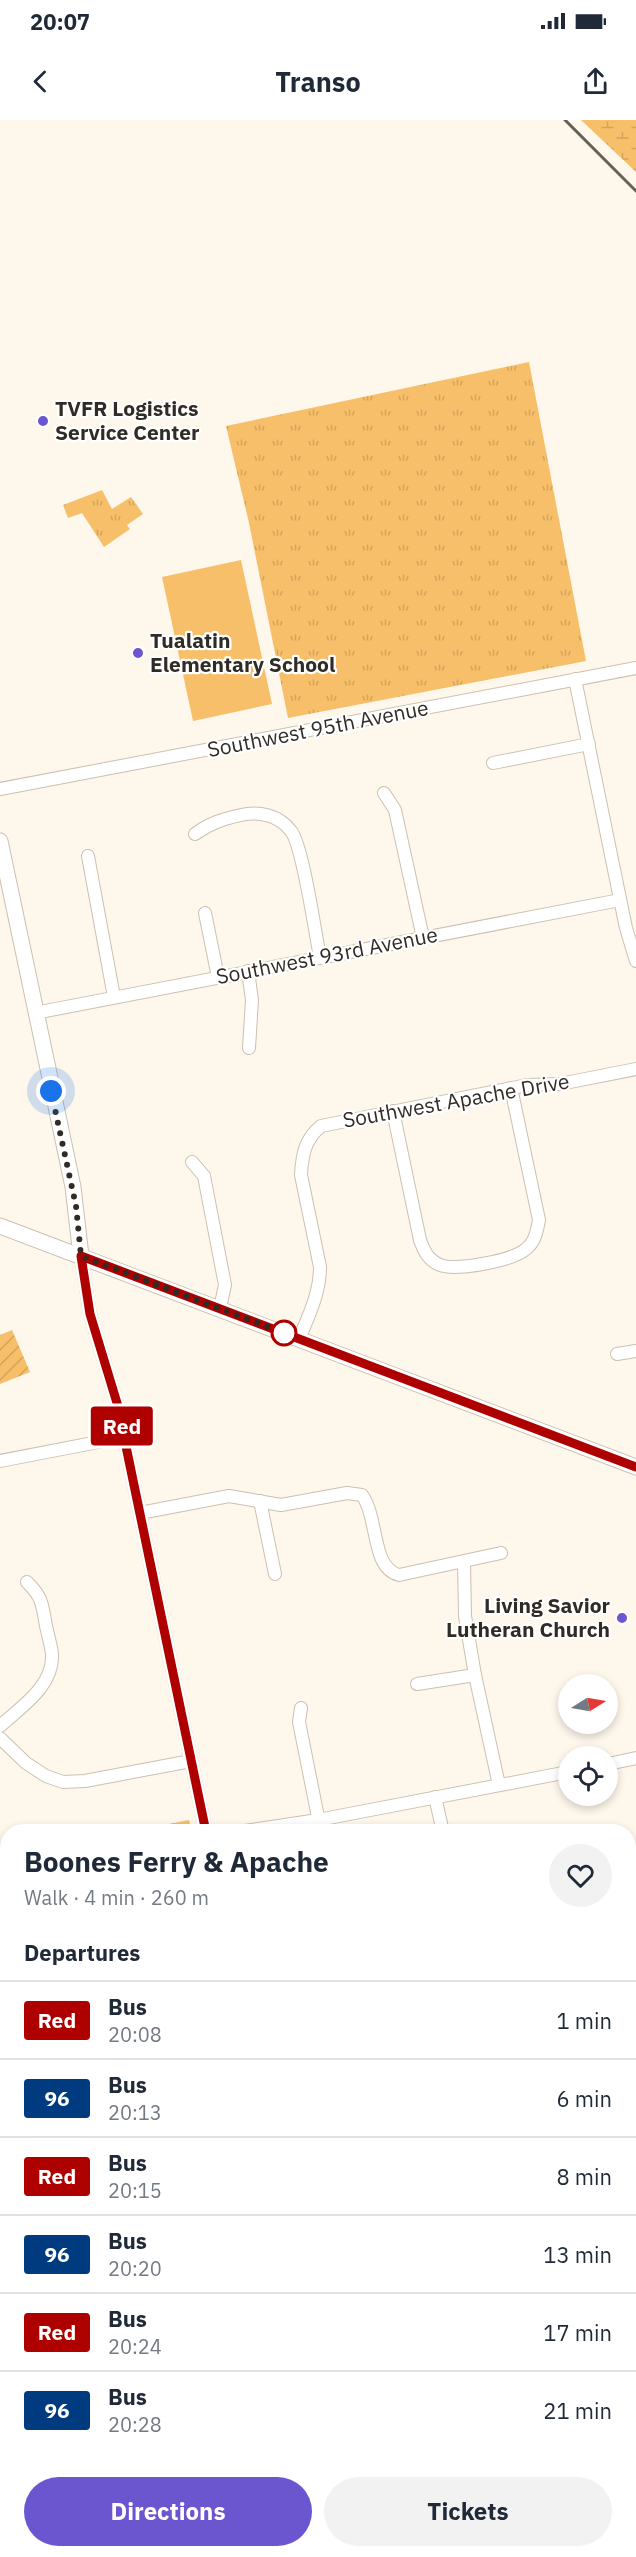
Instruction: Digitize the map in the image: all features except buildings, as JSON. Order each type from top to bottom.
[{"type":"main road","points":[[0,841],[2,860],[72,1187],[81,1256]]},
{"type":"main road","points":[[0,1226],[636,1467]]},
{"type":"street","name":"Southwest 95th Avenue","points":[[0,789],[636,668]]},
{"type":"street","points":[[575,679],[620,900],[636,961]]},
{"type":"street","points":[[494,763],[589,744]]},
{"type":"street","points":[[384,794],[396,810],[423,938]]},
{"type":"street","points":[[195,834],[216,821],[248,813],[274,817],[291,830],[298,847],[320,957]]},
{"type":"street","points":[[87,856],[114,997]]},
{"type":"street","name":"Southwest 93rd Avenue","points":[[35,1013],[620,900]]},
{"type":"street","points":[[205,913],[218,977]]},
{"type":"street","points":[[248,971],[252,1000],[249,1048]]},
{"type":"street","name":"Southwest Apache Drive","points":[[299,1339],[318,1293],[320,1281],[320,1267],[301,1175],[305,1144],[321,1126],[512,1088],[560,1084],[636,1069]]},
{"type":"street","points":[[393,1111],[420,1240],[426,1255],[438,1264],[454,1268],[512,1257],[526,1249],[535,1238],[539,1220],[512,1088]]},
{"type":"street","points":[[192,1162],[204,1176],[225,1285],[220,1308]]},
{"type":"street","points":[[81,1256],[90,1314],[113,1388],[124,1437],[204,1824]]},
{"type":"street","points":[[617,1354],[636,1350]]},
{"type":"street","points":[[0,1461],[124,1437]]},
{"type":"street","points":[[140,1513],[217,1497],[240,1497],[281,1505],[347,1493],[362,1495],[369,1505],[382,1564],[390,1573],[399,1575],[501,1553]]},
{"type":"street","points":[[260,1501],[275,1574]]},
{"type":"street","points":[[464,1562],[465,1616],[475,1675],[499,1785]]},
{"type":"street","points":[[0,1726],[33,1698],[51,1668],[52,1654],[40,1596],[27,1582]]},
{"type":"street","points":[[417,1684],[475,1675]]},
{"type":"street","points":[[301,1708],[299,1722],[320,1824]]},
{"type":"street","points":[[0,1738],[26,1763],[46,1776],[63,1782],[86,1781],[191,1761]]},
{"type":"street","points":[[618,1762],[636,1758]]},
{"type":"street","points":[[328,1824],[435,1797],[558,1774]]},
{"type":"street","points":[[435,1797],[440,1824]]},
{"type":"green space","points":[[581,120],[636,120],[636,172]]},
{"type":"green space","points":[[529,362],[586,661],[288,718],[249,523],[226,426]]},
{"type":"green space","points":[[102,490],[112,509],[131,497],[143,514],[127,525],[130,529],[104,547],[82,513],[68,518],[63,505]]},
{"type":"green space","points":[[241,560],[272,704],[193,721],[162,577]]},
{"type":"green space","points":[[12,1330],[30,1372],[0,1384],[0,1335]]},
{"type":"green space","points":[[189,1820],[190,1824],[169,1824]]},
{"type":"railway","points":[[565,120],[636,191]]},
{"type":"bus line","name":"Red","points":[[204,1824],[117,1403],[90,1314],[81,1256],[636,1467]]},
{"type":"place","name":"TVFR Logistics Service Center","points":[[43,421]]},
{"type":"place","name":"Tualatin Elementary School","points":[[138,653]]},
{"type":"place","name":"Living Savior Lutheran Church","points":[[622,1618]]},
{"type":"route","points":[[51,1091],[76,1206],[81,1256],[284,1333]]}]
